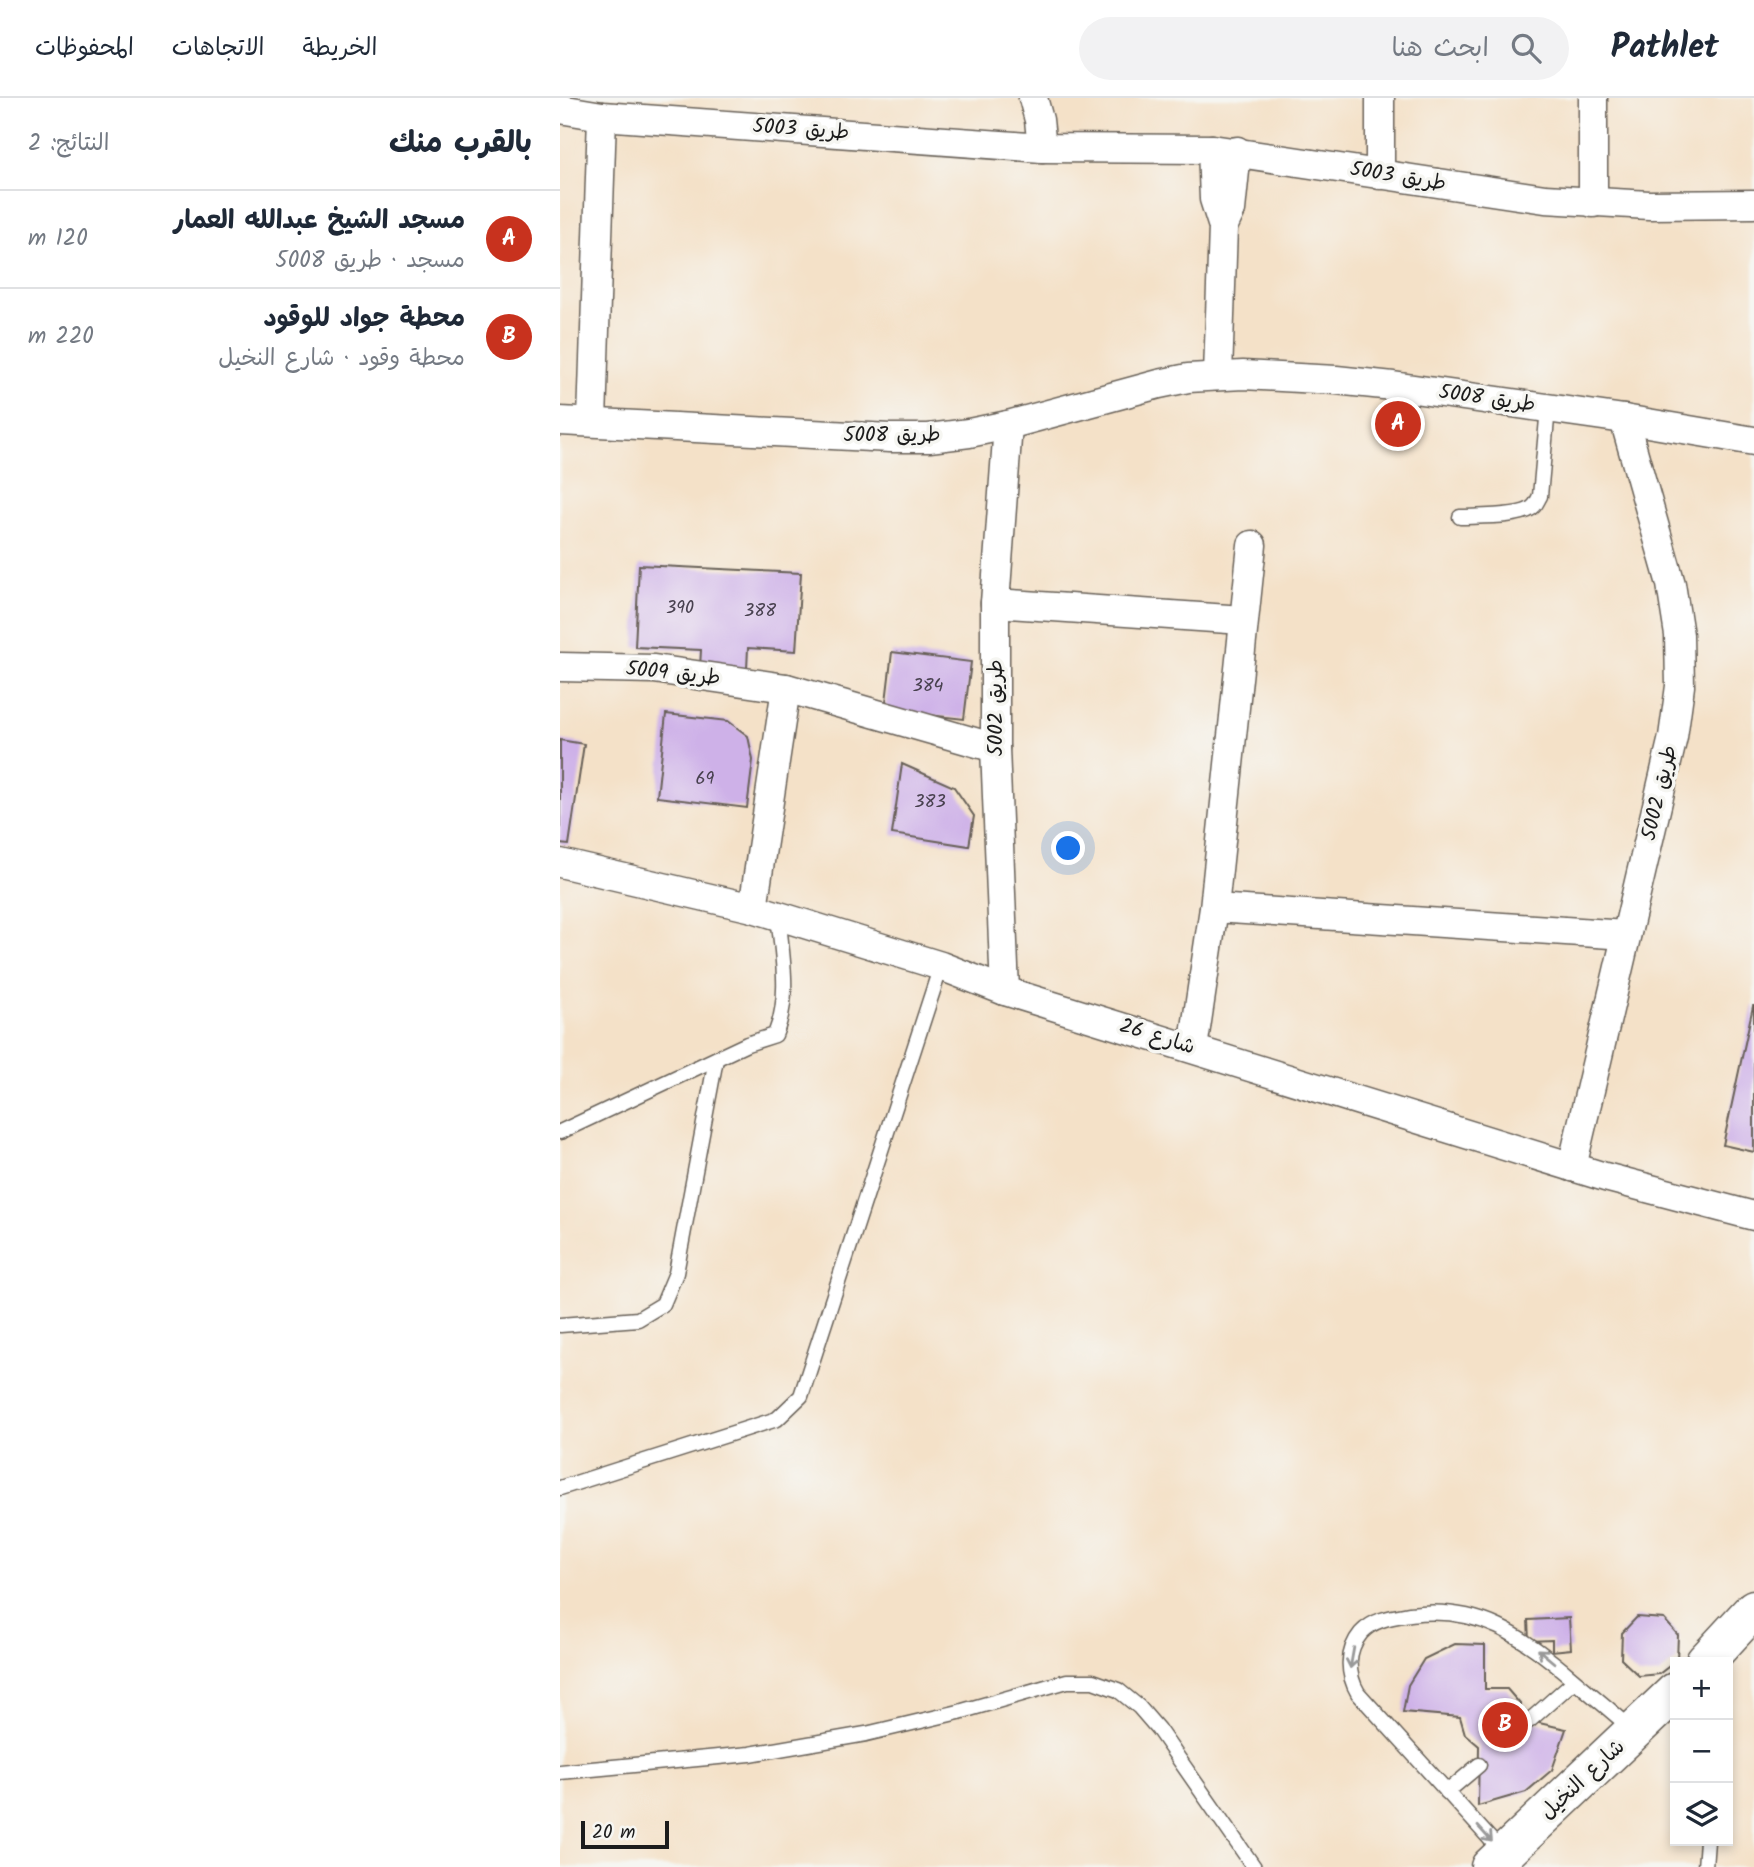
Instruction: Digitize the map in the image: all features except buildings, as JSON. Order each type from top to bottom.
[{"type":"street","points":[[1033,98],[1042,148]]},
{"type":"street","points":[[1380,98],[1380,174]]},
{"type":"street","points":[[1593,98],[1593,203]]},
{"type":"street","name":"طريق 5003","points":[[560,109],[602,116],[1042,148],[1224,150],[1545,199],[1649,205],[1754,204]]},
{"type":"street","points":[[592,421],[602,116]]},
{"type":"street","points":[[1218,375],[1223,227],[1231,210],[1224,150]]},
{"type":"street","name":"طريق 5008","points":[[560,421],[929,438],[1008,425],[1159,384],[1218,375],[1336,380],[1548,408],[1754,440]]},
{"type":"street","name":"طريق 5002","points":[[1572,1167],[1673,737],[1680,686],[1679,635],[1671,584],[1624,419]]},
{"type":"street","name":"طريق 5002","points":[[1005,991],[995,748],[995,603],[1008,425]]},
{"type":"street","points":[[1193,1048],[1214,908],[1252,545]]},
{"type":"street","points":[[995,603],[1243,620]]},
{"type":"street","name":"طريق 5009","points":[[560,667],[654,669],[786,688],[995,748]]},
{"type":"street","points":[[765,911],[786,688]]},
{"type":"street","name":"شارع 26","points":[[560,863],[765,911],[941,966],[1005,991],[1572,1167],[1678,1198],[1754,1216]]},
{"type":"street","points":[[1214,908],[1626,935]]},
{"type":"street","points":[[1717,1656],[1754,1609]]},
{"type":"street","name":"شارع النخيل","points":[[1497,1861],[1670,1697]]},
{"type":"lane","points":[[1460,517],[1513,514],[1534,507],[1540,496],[1548,408]]},
{"type":"lane","points":[[560,1132],[747,1044],[775,1035],[783,1016],[786,994],[765,911]]},
{"type":"lane","points":[[560,1488],[777,1419],[801,1396],[941,966]]},
{"type":"lane","points":[[560,1325],[638,1319],[663,1304],[676,1273],[716,1059]]},
{"type":"lane","points":[[1497,1861],[1447,1792],[1358,1693],[1352,1682],[1350,1657],[1361,1634],[1370,1626],[1392,1617],[1423,1612],[1453,1613],[1483,1619],[1510,1631],[1528,1643],[1636,1731]]},
{"type":"lane","points":[[560,1772],[750,1754],[866,1734],[959,1713],[1067,1681],[1093,1681],[1118,1690],[1139,1707],[1158,1729],[1254,1867]]},
{"type":"lane","points":[[1529,1721],[1574,1681]]},
{"type":"lane","points":[[1447,1792],[1479,1765]]},
{"type":"lane","points":[[1705,1867],[1707,1846]]},
{"type":"place","name":"مسجد الشيخ عبدالله العمار","points":[[1398,424]]},
{"type":"place","name":"محطة جواد للوقود","points":[[1505,1725]]}]
